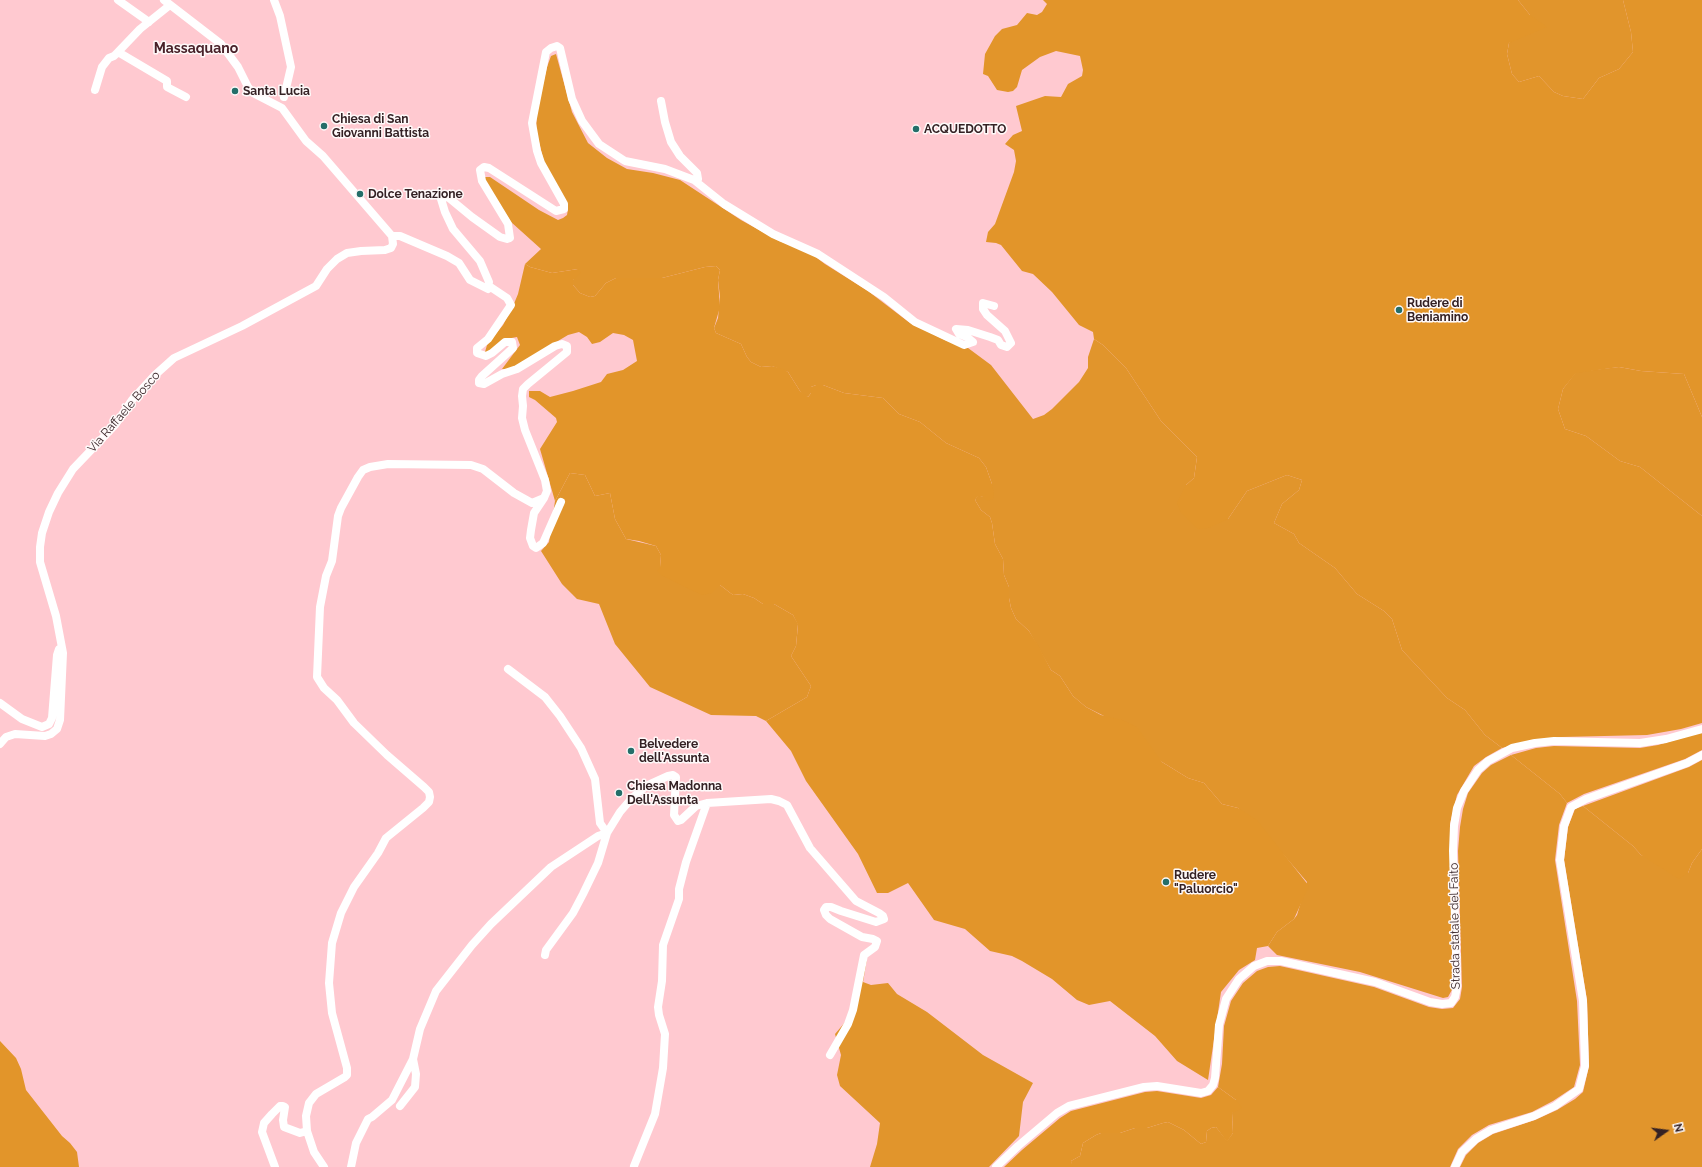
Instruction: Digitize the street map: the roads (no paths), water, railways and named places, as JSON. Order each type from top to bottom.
[{"type":"street","points":[[118,0],[149,22]]},
{"type":"street","points":[[274,0],[278,9],[291,67],[284,97]]},
{"type":"street","points":[[95,90],[102,67],[109,58],[114,56],[167,2],[221,44],[238,67],[248,88],[253,93],[282,108],[306,141],[323,156],[392,236],[400,236],[447,256],[459,263],[470,280],[488,289],[490,286]]},
{"type":"street","points":[[561,502],[543,543],[536,548],[533,546],[530,538],[534,513],[547,491],[545,480],[524,430],[522,418],[523,389],[567,352],[567,346],[562,344],[555,346],[518,369],[502,374],[484,384],[479,383],[482,376],[512,348],[512,342],[505,342],[486,356],[477,353],[477,348],[488,339],[511,304],[507,298],[490,286],[490,282],[480,261],[453,229],[441,199],[442,195],[449,198],[472,217],[500,237],[507,240],[510,238],[508,224],[482,182],[480,170],[484,167],[489,168],[556,211],[564,208],[564,204],[541,162],[537,151],[532,122],[546,52],[551,48],[557,46],[560,48],[572,99],[582,121],[599,144],[625,160],[646,166],[666,169],[694,180],[724,204],[773,234],[818,254],[884,297],[915,322],[964,345],[973,342],[967,337],[959,334],[956,330],[968,330],[990,337],[998,340],[1001,346],[1007,347],[1011,344],[1005,331],[982,309],[983,302],[994,306]]},
{"type":"street","points":[[118,52],[167,81],[168,87],[186,96]]},
{"type":"street","points":[[661,101],[671,142],[680,156],[697,173],[698,179],[694,180]]},
{"type":"street","name":"Via Raffaele Bosco","points":[[0,744],[6,737],[15,734],[45,736],[51,734],[56,730],[60,720],[63,654],[56,616],[40,562],[40,548],[42,533],[49,512],[58,493],[73,470],[115,425],[132,400],[155,375],[174,358],[242,326],[316,286],[327,269],[337,259],[347,253],[385,250],[391,248],[394,240],[392,236]]},
{"type":"street","points":[[324,1167],[314,1152],[307,1131],[306,1116],[309,1103],[316,1094],[347,1075],[347,1068],[332,1013],[329,983],[332,943],[341,913],[354,887],[378,853],[386,838],[423,808],[429,802],[430,797],[429,792],[424,787],[387,755],[354,723],[337,700],[324,688],[317,677],[320,607],[326,576],[332,561],[338,516],[363,470],[370,466],[388,464],[471,465],[483,469],[514,493],[532,503],[544,498]]},
{"type":"street","points":[[0,703],[22,719],[42,727],[49,724],[52,718],[57,655],[59,649],[62,648]]},
{"type":"street","points":[[508,669],[545,697],[560,716],[581,748],[595,779],[600,823],[607,833]]},
{"type":"street","name":"Strada statale del Faito","points":[[996,1167],[1057,1113],[1069,1106],[1144,1087],[1157,1086],[1201,1093],[1208,1091],[1213,1085],[1215,1078],[1219,1025],[1226,999],[1239,980],[1254,966],[1267,961],[1281,961],[1375,982],[1430,1002],[1442,1004],[1451,1003],[1455,997],[1457,987],[1453,852],[1454,826],[1457,808],[1464,791],[1478,770],[1488,761],[1512,748],[1535,743],[1554,740],[1640,743],[1666,739],[1702,729]]},
{"type":"street","points":[[1455,1167],[1462,1152],[1476,1139],[1491,1130],[1548,1110],[1572,1096],[1579,1089],[1585,1066],[1583,1001],[1560,860],[1564,826],[1571,806],[1586,799],[1687,763],[1702,755]]},
{"type":"street","points":[[545,956],[546,950],[573,913],[583,894],[598,863],[607,833],[620,812],[632,798],[646,786],[673,775],[677,780],[674,815],[678,820],[681,820],[696,806],[707,803],[771,799],[785,803],[810,848],[856,902],[883,916],[884,919],[876,922],[841,912],[831,907],[826,907],[824,910],[830,919],[862,937],[877,941],[875,947],[864,954],[853,1010],[848,1024],[830,1055]]},
{"type":"street","points":[[634,1166],[655,1114],[663,1068],[665,1034],[658,1015],[658,1007],[662,981],[663,945],[679,899],[686,862],[707,803]]},
{"type":"street","points":[[351,1167],[356,1143],[368,1119],[372,1118],[392,1100],[413,1059],[420,1028],[436,991],[472,944],[551,867],[598,836],[607,833]]},
{"type":"street","points":[[400,1106],[415,1087],[416,1074],[413,1059]]},
{"type":"street","points":[[275,1167],[262,1132],[264,1123],[272,1114],[280,1106],[283,1106],[285,1107],[283,1120],[284,1128],[300,1133],[307,1131]]},
{"type":"place","name":"Santa Lucia","points":[[235,91]]},
{"type":"place","name":"Chiesa di San Giovanni Battista","points":[[324,126]]},
{"type":"place","name":"ACQUEDOTTO","points":[[916,129]]},
{"type":"place","name":"Dolce Tenazione","points":[[360,194]]},
{"type":"place","name":"Rudere di Beniamino","points":[[1399,310]]},
{"type":"place","name":"Belvedere dell'Assunta","points":[[631,751]]},
{"type":"place","name":"Chiesa Madonna Dell'Assunta","points":[[619,793]]},
{"type":"place","name":"Rudere \"Paluorcio\"","points":[[1166,882]]},
{"type":"district","name":"Massaquano","points":[[196,49]]}]
